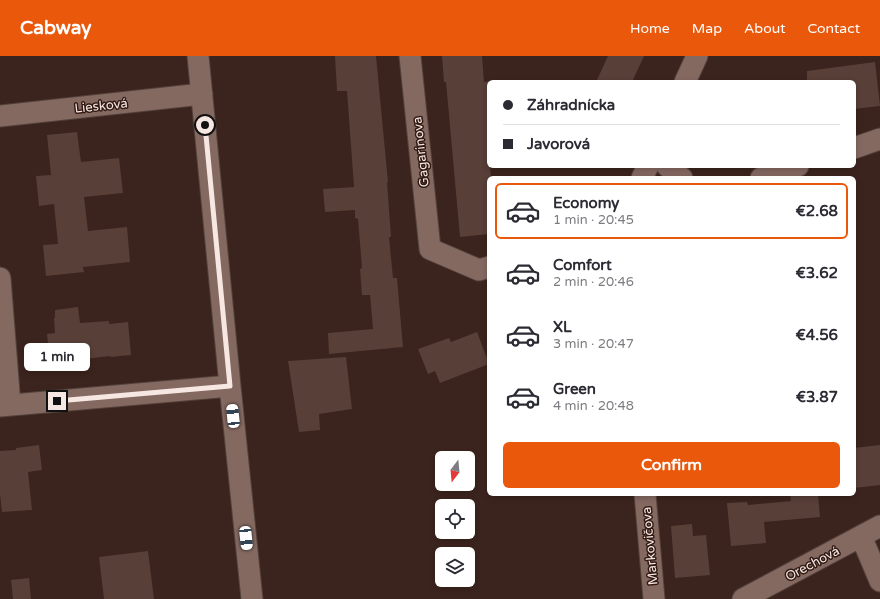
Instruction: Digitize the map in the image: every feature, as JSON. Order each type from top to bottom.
[{"type":"street","points":[[198,56],[252,599]]},
{"type":"street","name":"Gagarinova","points":[[410,56],[430,249],[480,270],[487,268]]},
{"type":"street","points":[[686,80],[697,56]]},
{"type":"street","name":"Liesková","points":[[0,116],[202,94]]},
{"type":"street","points":[[856,147],[880,139]]},
{"type":"street","points":[[670,168],[680,176]]},
{"type":"street","points":[[767,176],[792,168]]},
{"type":"street","points":[[0,278],[5,405],[230,386]]},
{"type":"street","name":"Markovičova","points":[[644,496],[654,599]]},
{"type":"street","name":"Orechová","points":[[743,599],[880,526]]},
{"type":"street","points":[[861,536],[880,581]]},
{"type":"building","points":[[335,56],[376,56],[388,182],[391,237],[389,237],[393,278],[397,278],[403,347],[329,354],[328,333],[373,329],[370,295],[362,295],[360,269],[362,268],[358,219],[355,218],[355,210],[325,212],[323,189],[354,187],[347,91],[337,91]]},
{"type":"building","points":[[442,56],[482,56],[484,82],[487,81],[487,168],[490,168],[491,176],[487,176],[487,234],[460,237],[446,82],[444,82]]},
{"type":"building","points":[[608,56],[644,56],[633,80],[597,80]]},
{"type":"building","points":[[875,62],[880,106],[856,109],[856,80],[807,80],[807,71]]},
{"type":"building","points":[[77,132],[81,162],[119,158],[123,193],[84,197],[88,231],[127,227],[130,262],[83,267],[84,272],[46,276],[43,245],[58,244],[54,204],[39,206],[36,176],[51,175],[47,135]]},
{"type":"building","points":[[78,307],[80,323],[109,321],[109,324],[128,322],[131,355],[50,363],[47,334],[55,333],[55,310]]},
{"type":"building","points":[[477,332],[487,359],[487,365],[440,383],[435,371],[428,374],[418,349],[449,338],[451,342]]},
{"type":"building","points":[[346,357],[352,409],[319,414],[320,430],[299,432],[288,361]]},
{"type":"building","points":[[39,445],[42,470],[28,472],[32,510],[2,512],[0,494],[0,451],[16,450],[16,448]]},
{"type":"building","points":[[880,445],[880,485],[856,488],[856,448]]},
{"type":"building","points":[[790,496],[818,496],[820,517],[764,522],[766,543],[731,546],[727,503],[747,502],[748,505],[791,501]]},
{"type":"building","points":[[692,524],[693,536],[706,535],[710,575],[675,578],[671,526]]},
{"type":"building","points":[[148,551],[154,599],[104,599],[99,557]]},
{"type":"building","points":[[29,578],[31,599],[13,599],[11,580]]},
{"type":"route","points":[[57,401],[230,386],[205,125]]}]
